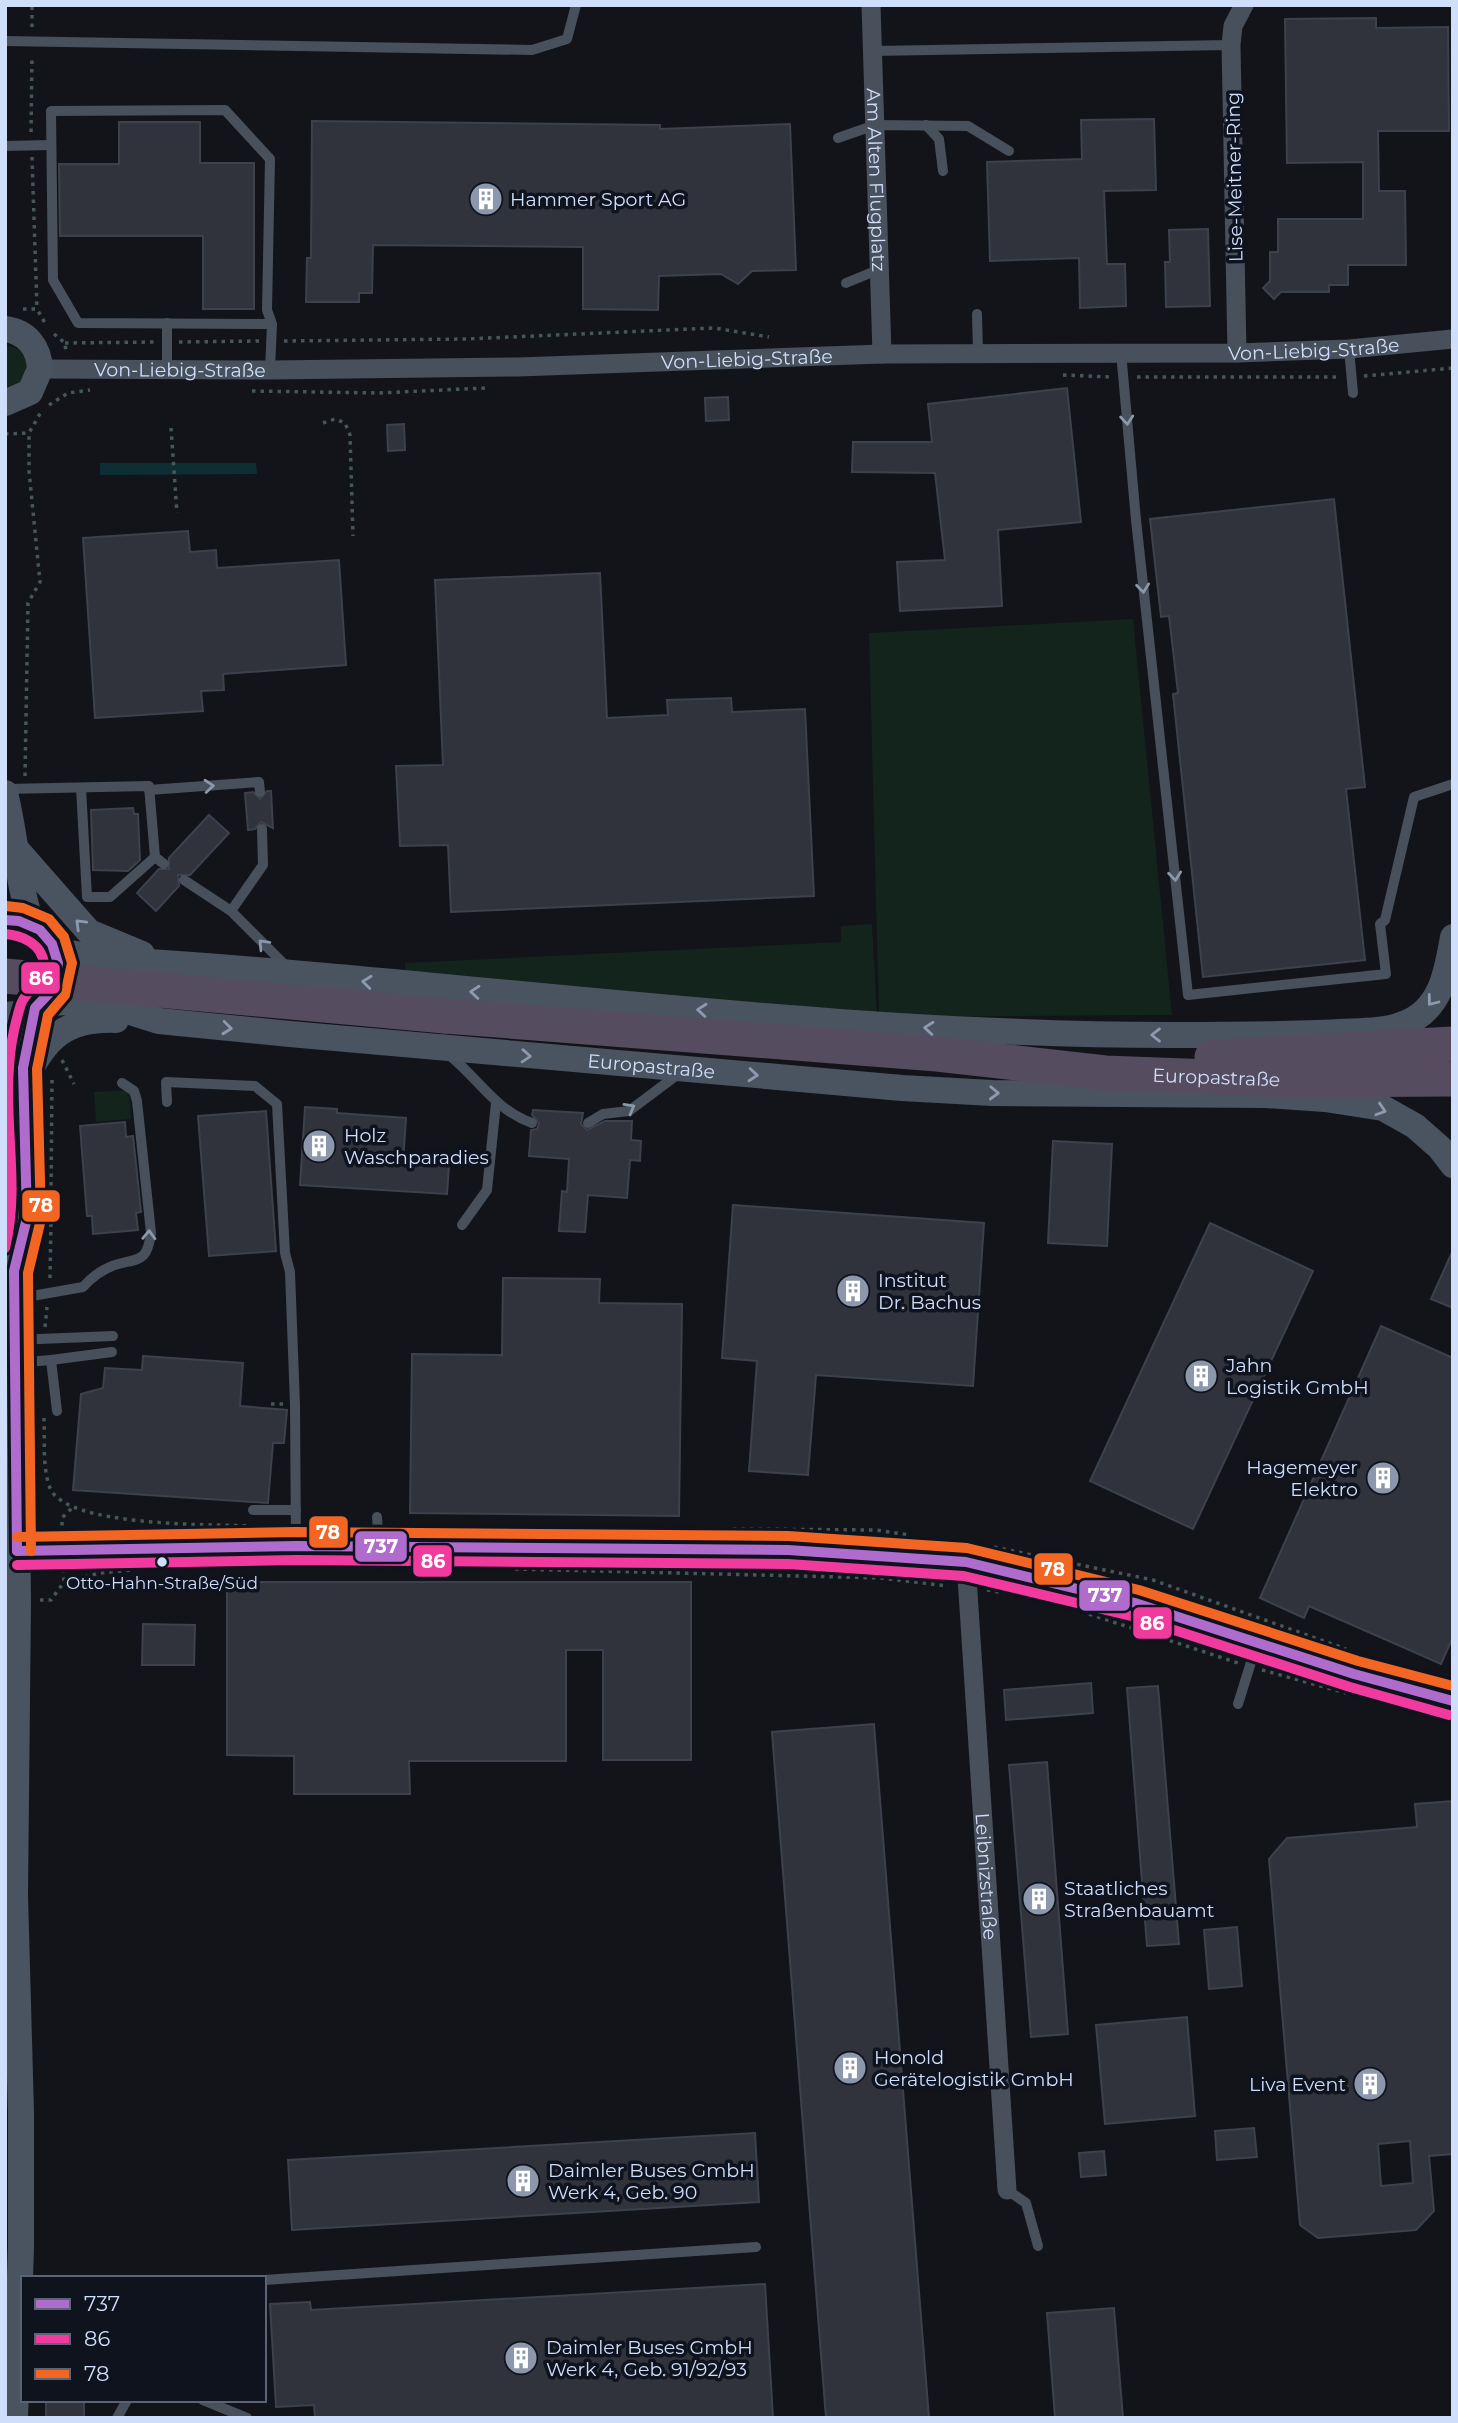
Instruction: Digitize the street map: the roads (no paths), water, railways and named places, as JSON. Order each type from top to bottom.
[{"type":"highway","name":"Europastraße","points":[[5,976],[443,1032],[937,1054],[1222,1057],[1449,1044]]},
{"type":"highway","points":[[1271,1036],[1449,1044]]},
{"type":"highway","name":"Europastraße","points":[[937,1054],[1105,1073],[1436,1080]]},
{"type":"highway","points":[[1265,1095],[1436,1080]]},
{"type":"street","name":"Am Alten Flugplatz","points":[[872,5],[882,354]]},
{"type":"street","name":"Lise-Meitner-Ring","points":[[1237,353],[1231,45],[1237,13],[1244,5]]},
{"type":"street","points":[[5,329],[17,332],[32,343],[40,369],[30,392],[5,403]]},
{"type":"street","name":"Von-Liebig-Straße","points":[[40,369],[167,371],[573,365],[978,352],[1237,353],[1349,349],[1453,339]]},
{"type":"street","points":[[5,791],[17,850],[22,893],[32,925],[52,944],[58,963],[53,989],[38,1006],[25,1052],[23,1085],[27,1217],[14,1271]]},
{"type":"street","points":[[17,850],[89,932],[163,962]]},
{"type":"street","points":[[5,920],[32,925]]},
{"type":"street","name":"Europastraße","points":[[52,944],[77,955],[986,1033],[1271,1036],[1382,1029],[1405,1024],[1423,1013],[1439,994],[1447,974],[1453,937]]},
{"type":"street","name":"Europastraße","points":[[5,1015],[17,1015],[38,1006],[65,1002],[108,1005],[159,1021],[443,1032],[688,1069],[992,1094],[1265,1095],[1325,1099],[1382,1108],[1415,1126],[1440,1148],[1453,1165]]},
{"type":"street","points":[[23,1085],[33,1064],[44,1050],[63,1029],[78,1021],[159,1021]]},
{"type":"street","points":[[5,1231],[14,1271],[15,1351],[10,1431],[17,1551],[11,1728],[15,1895],[13,2061],[21,2287],[15,2418]]},
{"type":"street","points":[[17,1551],[296,1546],[788,1550],[966,1562],[1135,1602],[1257,1643],[1453,1701]]},
{"type":"street","name":"Leibnizstraße","points":[[966,1562],[1007,2190]]},
{"type":"lane","points":[[5,41],[532,50],[567,39],[576,5]]},
{"type":"lane","points":[[873,51],[1231,45]]},
{"type":"lane","points":[[270,370],[272,324],[267,310],[270,159],[225,110],[51,111],[53,280],[78,323],[272,324]]},
{"type":"lane","points":[[838,138],[875,125],[968,126],[1009,151]]},
{"type":"lane","points":[[926,125],[939,139],[943,171]]},
{"type":"lane","points":[[5,146],[51,145]]},
{"type":"lane","points":[[846,282],[880,269]]},
{"type":"lane","points":[[977,314],[978,352]]},
{"type":"lane","points":[[167,323],[167,371]]},
{"type":"lane","points":[[1349,349],[1353,393]]},
{"type":"lane","points":[[1121,352],[1136,520],[1188,995],[1386,974],[1380,924],[1385,920],[1414,797],[1453,784]]},
{"type":"lane","points":[[149,790],[259,782],[260,792]]},
{"type":"lane","points":[[5,791],[149,786],[160,860],[110,897],[87,897],[81,789]]},
{"type":"lane","points":[[231,911],[263,865],[262,829]]},
{"type":"lane","points":[[184,880],[231,911],[272,955],[298,975]]},
{"type":"lane","points":[[443,1032],[469,1073],[496,1103],[515,1117],[532,1123]]},
{"type":"lane","points":[[588,1123],[603,1114],[629,1111],[666,1080],[688,1069]]},
{"type":"lane","points":[[167,1102],[166,1082],[255,1086],[277,1104],[285,1253],[290,1272],[289,1343],[296,1546]]},
{"type":"lane","points":[[14,1299],[83,1287],[90,1279],[113,1265],[134,1263],[149,1249],[151,1233],[137,1101],[134,1091],[122,1083]]},
{"type":"lane","points":[[462,1225],[487,1190],[496,1103]]},
{"type":"lane","points":[[279,1273],[290,1272]]},
{"type":"lane","points":[[15,1351],[43,1339],[113,1336]]},
{"type":"lane","points":[[15,1351],[51,1360],[112,1352]]},
{"type":"lane","points":[[51,1360],[57,1410]]},
{"type":"lane","points":[[253,1510],[296,1510]]},
{"type":"lane","points":[[377,1517],[379,1547]]},
{"type":"lane","points":[[1238,1704],[1257,1643]]},
{"type":"lane","points":[[1007,2190],[1026,2203],[1038,2246]]},
{"type":"lane","points":[[266,2280],[756,2247]]},
{"type":"lane","points":[[117,2418],[126,2402]]},
{"type":"lane","points":[[209,2402],[247,2418]]},
{"type":"water","points":[[100,463],[256,463],[257,474],[100,475]]},
{"type":"place","name":"Hammer Sport AG","points":[[486,199]]},
{"type":"place","name":"Holz Waschparadies","points":[[319,1146]]},
{"type":"place","name":"Institut Dr. Bachus","points":[[853,1291]]},
{"type":"place","name":"Jahn Logistik GmbH","points":[[1201,1376]]},
{"type":"place","name":"Hagemeyer Elektro","points":[[1383,1478]]},
{"type":"place","name":"Otto-Hahn-Straße/Süd","points":[[162,1562]]},
{"type":"place","name":"Staatliches Straßenbauamt","points":[[1039,1899]]},
{"type":"place","name":"Honold Gerätelogistik GmbH","points":[[850,2068]]},
{"type":"place","name":"Liva Event","points":[[1370,2084]]},
{"type":"place","name":"Daimler Buses GmbH Werk 4, Geb. 90","points":[[523,2181]]},
{"type":"place","name":"Daimler Buses GmbH Werk 4, Geb. 91/92/93","points":[[521,2358]]}]
